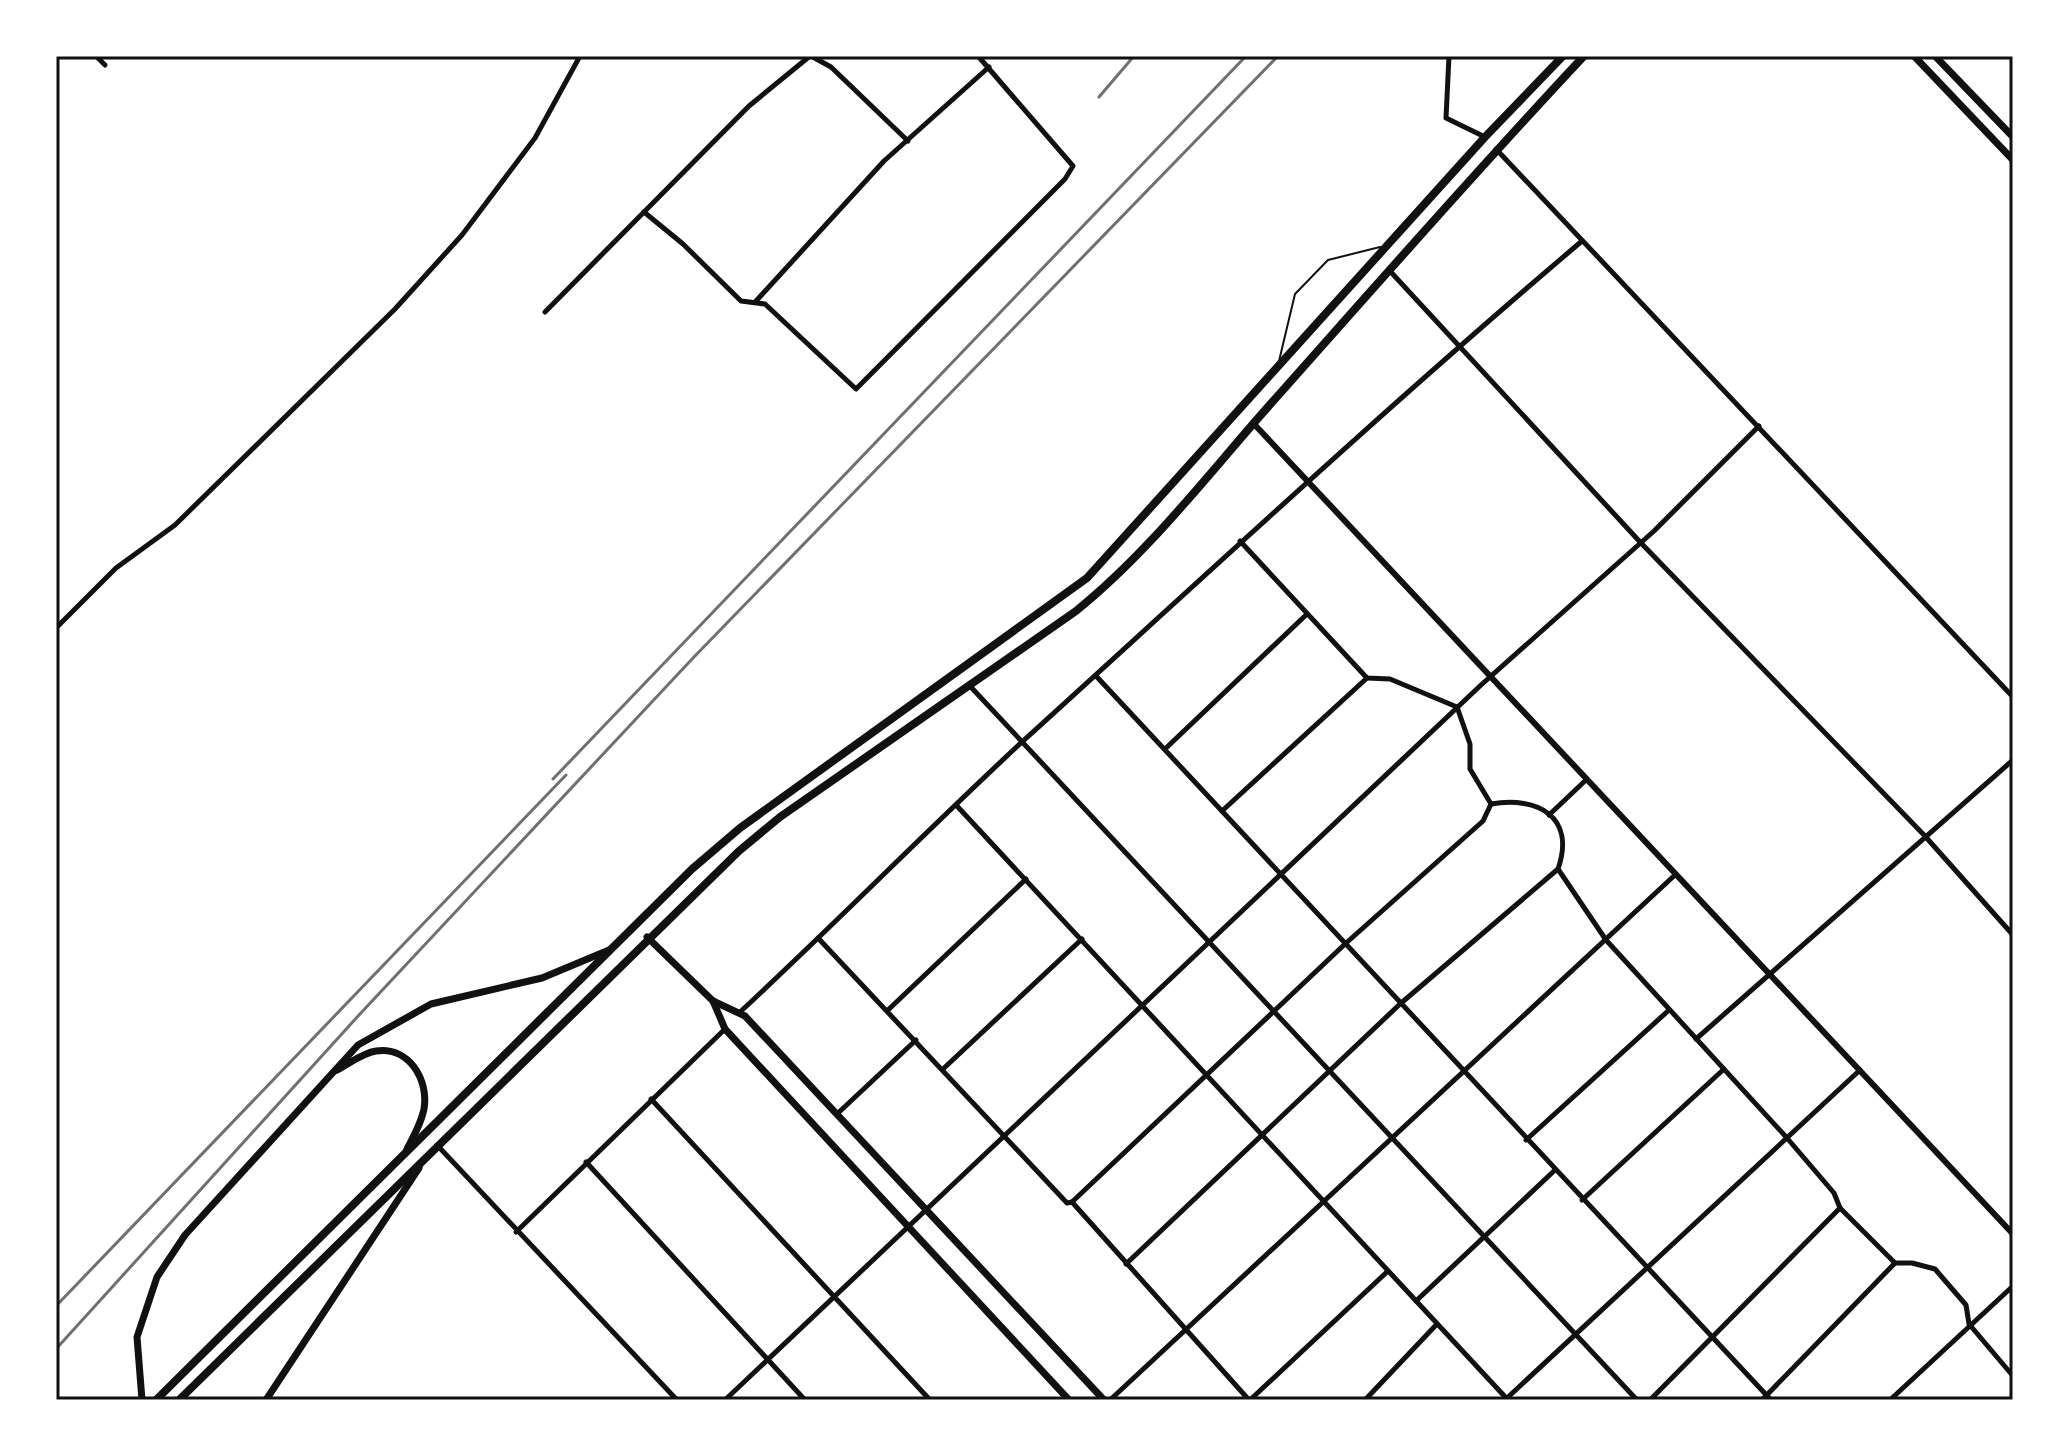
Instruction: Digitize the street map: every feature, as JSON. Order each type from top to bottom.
[{"type":"highway","points":[[156,1400],[402,1160],[635,925],[740,828],[1087,578],[1485,137],[1563,56]]},
{"type":"highway","points":[[179,1400],[647,937],[780,817],[1096,594],[1254,424],[1496,149],[1584,56]]},
{"type":"highway","points":[[1240,410],[1254,424]]},
{"type":"highway","points":[[635,925],[647,937]]},
{"type":"main road","points":[[1914,56],[2013,160]]},
{"type":"main road","points":[[1935,56],[2013,137]]},
{"type":"main road","points":[[647,937],[713,1001],[739,1014],[1107,1400]]},
{"type":"main road","points":[[142,1400],[137,1367],[140,1320],[147,1297],[170,1255],[358,1045],[413,1011],[542,978],[611,949]]},
{"type":"main road","points":[[713,1001],[725,1029],[1069,1400]]},
{"type":"main road","points":[[328,1075],[376,1051],[400,1056],[416,1068],[422,1081],[424,1106],[402,1160]]},
{"type":"main road","points":[[266,1400],[427,1154]]},
{"type":"street","points":[[96,56],[105,65]]},
{"type":"street","points":[[56,628],[116,568],[175,525],[433,267],[462,235],[535,138],[580,56]]},
{"type":"street","points":[[545,312],[749,106],[810,56],[831,67],[908,141]]},
{"type":"street","points":[[644,212],[683,244],[741,301],[765,304],[806,339],[813,352],[856,389],[1065,179],[1073,166],[978,56]]},
{"type":"street","points":[[1449,56],[1446,118],[1473,128],[1485,137]]},
{"type":"street","points":[[756,301],[884,161],[989,67]]},
{"type":"street","points":[[1496,149],[2013,697]]},
{"type":"street","points":[[739,1014],[1023,742],[1097,677],[1240,541],[1310,483],[1459,345],[1582,241]]},
{"type":"street","points":[[1389,270],[1641,543],[1924,835],[2013,935]]},
{"type":"street","points":[[1254,424],[2013,1234]]},
{"type":"street","points":[[725,1400],[1457,707],[1641,543],[1759,426]]},
{"type":"street","points":[[1240,541],[1367,678],[1390,679],[1457,707],[1470,744],[1470,769],[1491,804]]},
{"type":"street","points":[[1165,749],[1307,614]]},
{"type":"street","points":[[1097,677],[1766,1399],[1895,1263]]},
{"type":"street","points":[[1222,811],[1367,678]]},
{"type":"street","points":[[968,684],[1212,941],[1637,1400]]},
{"type":"street","points":[[1696,1039],[1924,835],[2013,760]]},
{"type":"street","points":[[1549,815],[1587,779]]},
{"type":"street","points":[[1126,1264],[1400,1004],[1558,869],[1565,847],[1558,824],[1549,815],[1538,805],[1508,801],[1491,804]]},
{"type":"street","points":[[818,938],[1067,1203],[1072,1202],[1345,944],[1483,821],[1491,804]]},
{"type":"street","points":[[957,806],[1507,1400],[1860,1070]]},
{"type":"street","points":[[1558,869],[1606,940],[1787,1138],[1834,1193],[1840,1208],[1895,1263],[1912,1263],[1935,1269],[1966,1305],[1969,1324],[2013,1376]]},
{"type":"street","points":[[1107,1400],[1676,874]]},
{"type":"street","points":[[888,1010],[1026,879]]},
{"type":"street","points":[[943,1069],[1082,939]]},
{"type":"street","points":[[1526,1140],[1669,1010]]},
{"type":"street","points":[[516,1232],[725,1029]]},
{"type":"street","points":[[837,1114],[916,1040]]},
{"type":"street","points":[[1582,1200],[1724,1069]]},
{"type":"street","points":[[651,1099],[930,1400]]},
{"type":"street","points":[[437,1145],[532,1250],[677,1400]]},
{"type":"street","points":[[586,1162],[805,1400]]},
{"type":"street","points":[[1416,1301],[1555,1170]]},
{"type":"street","points":[[1072,1202],[1249,1400],[1388,1271]]},
{"type":"street","points":[[1650,1400],[1840,1208]]},
{"type":"street","points":[[1890,1400],[2013,1286]]},
{"type":"street","points":[[1365,1400],[1437,1324]]},
{"type":"lane","points":[[1278,367],[1295,294],[1328,260],[1389,245]]},
{"type":"railway","points":[[1099,97],[1134,56]]},
{"type":"railway","points":[[553,779],[1246,56]]},
{"type":"railway","points":[[56,1349],[359,1015],[693,658],[1278,56]]},
{"type":"railway","points":[[56,1306],[566,775]]}]
